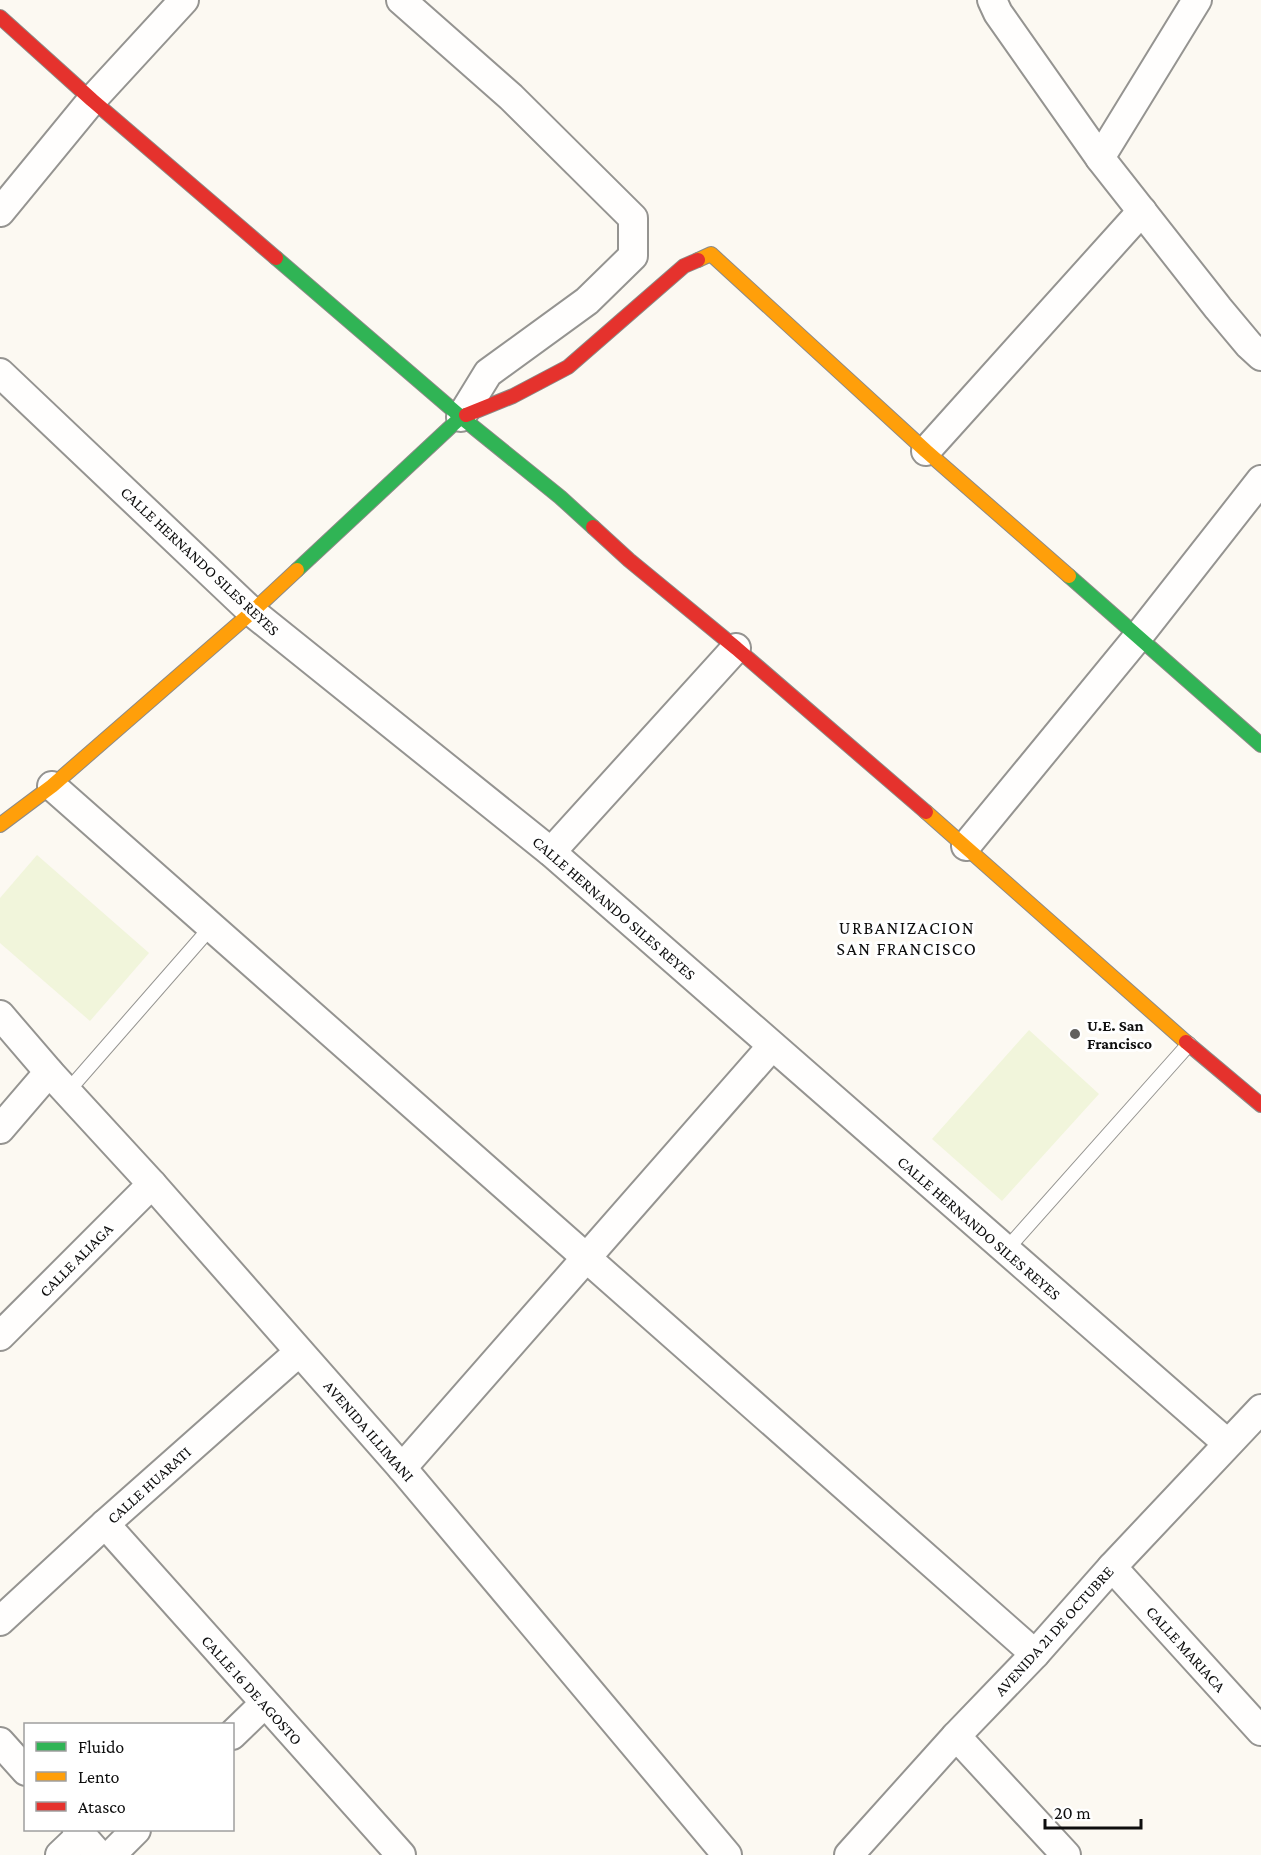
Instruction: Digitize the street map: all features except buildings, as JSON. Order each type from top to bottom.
[{"type":"street","points":[[0,212],[92,100],[184,0]]},
{"type":"street","points":[[0,825],[52,786],[252,612],[461,417],[488,373],[587,302],[633,256],[633,218],[510,97],[401,0]]},
{"type":"street","points":[[1100,158],[1197,0]]},
{"type":"street","points":[[998,4],[1100,158],[1236,330],[1261,356]]},
{"type":"street","points":[[0,17],[92,100],[461,417],[560,498],[629,560],[736,648],[966,846],[1261,1105]]},
{"type":"street","points":[[926,451],[1142,211]]},
{"type":"street","points":[[461,417],[513,396],[568,367],[684,266],[711,254],[926,451],[1261,745]]},
{"type":"street","name":"CALLE HERNANDO SILES REYES","points":[[0,373],[252,612],[551,852],[1227,1443]]},
{"type":"street","points":[[966,846],[1137,638],[1261,480]]},
{"type":"street","points":[[551,852],[736,648]]},
{"type":"street","points":[[52,786],[1035,1654]]},
{"type":"street","name":"AVENIDA ILLIMANI","points":[[0,1015],[402,1468],[727,1855]]},
{"type":"street","points":[[402,1468],[772,1046]]},
{"type":"street","points":[[0,1129],[58,1082]]},
{"type":"street","name":"CALLE ALIAGA","points":[[0,1336],[152,1184]]},
{"type":"street","name":"CALLE HUARATI","points":[[0,1621],[105,1524],[299,1352]]},
{"type":"street","name":"AVENIDA 21 DE OCTUBRE","points":[[849,1855],[956,1736],[1035,1654],[1112,1567],[1261,1409]]},
{"type":"street","name":"CALLE 16 DE AGOSTO","points":[[105,1524],[401,1855]]},
{"type":"street","name":"CALLE MARIACA","points":[[1112,1567],[1261,1731]]},
{"type":"street","points":[[234,1733],[264,1704]]},
{"type":"street","points":[[956,1736],[1066,1855]]},
{"type":"street","points":[[0,1742],[24,1769]]},
{"type":"street","points":[[111,1855],[135,1831]]},
{"type":"street","points":[[60,1855],[86,1840]]},
{"type":"lane","points":[[58,1082],[212,926]]},
{"type":"lane","points":[[1005,1251],[1189,1044]]},
{"type":"green space","points":[[37,855],[149,953],[90,1021],[0,943],[0,898]]},
{"type":"green space","points":[[1029,1030],[1099,1094],[1002,1201],[932,1139]]},
{"type":"traffic: fast","points":[[276,258],[593,527]]},
{"type":"traffic: fast","points":[[297,570],[461,417],[466,415]]},
{"type":"traffic: fast","points":[[1069,576],[1261,745]]},
{"type":"traffic: slow","points":[[698,260],[711,254],[926,451],[1069,576]]},
{"type":"traffic: slow","points":[[0,825],[52,786],[297,570]]},
{"type":"traffic: slow","points":[[926,812],[1186,1042]]},
{"type":"traffic: jam","points":[[0,17],[92,100],[276,258]]},
{"type":"traffic: jam","points":[[466,415],[513,396],[568,367],[684,266],[698,260]]},
{"type":"traffic: jam","points":[[593,527],[926,812]]},
{"type":"traffic: jam","points":[[1186,1042],[1261,1105]]},
{"type":"place","name":"U.E. San Francisco","points":[[1075,1034]]},
{"type":"district","name":"URBANIZACION SAN FRANCISCO","points":[[907,938]]}]
